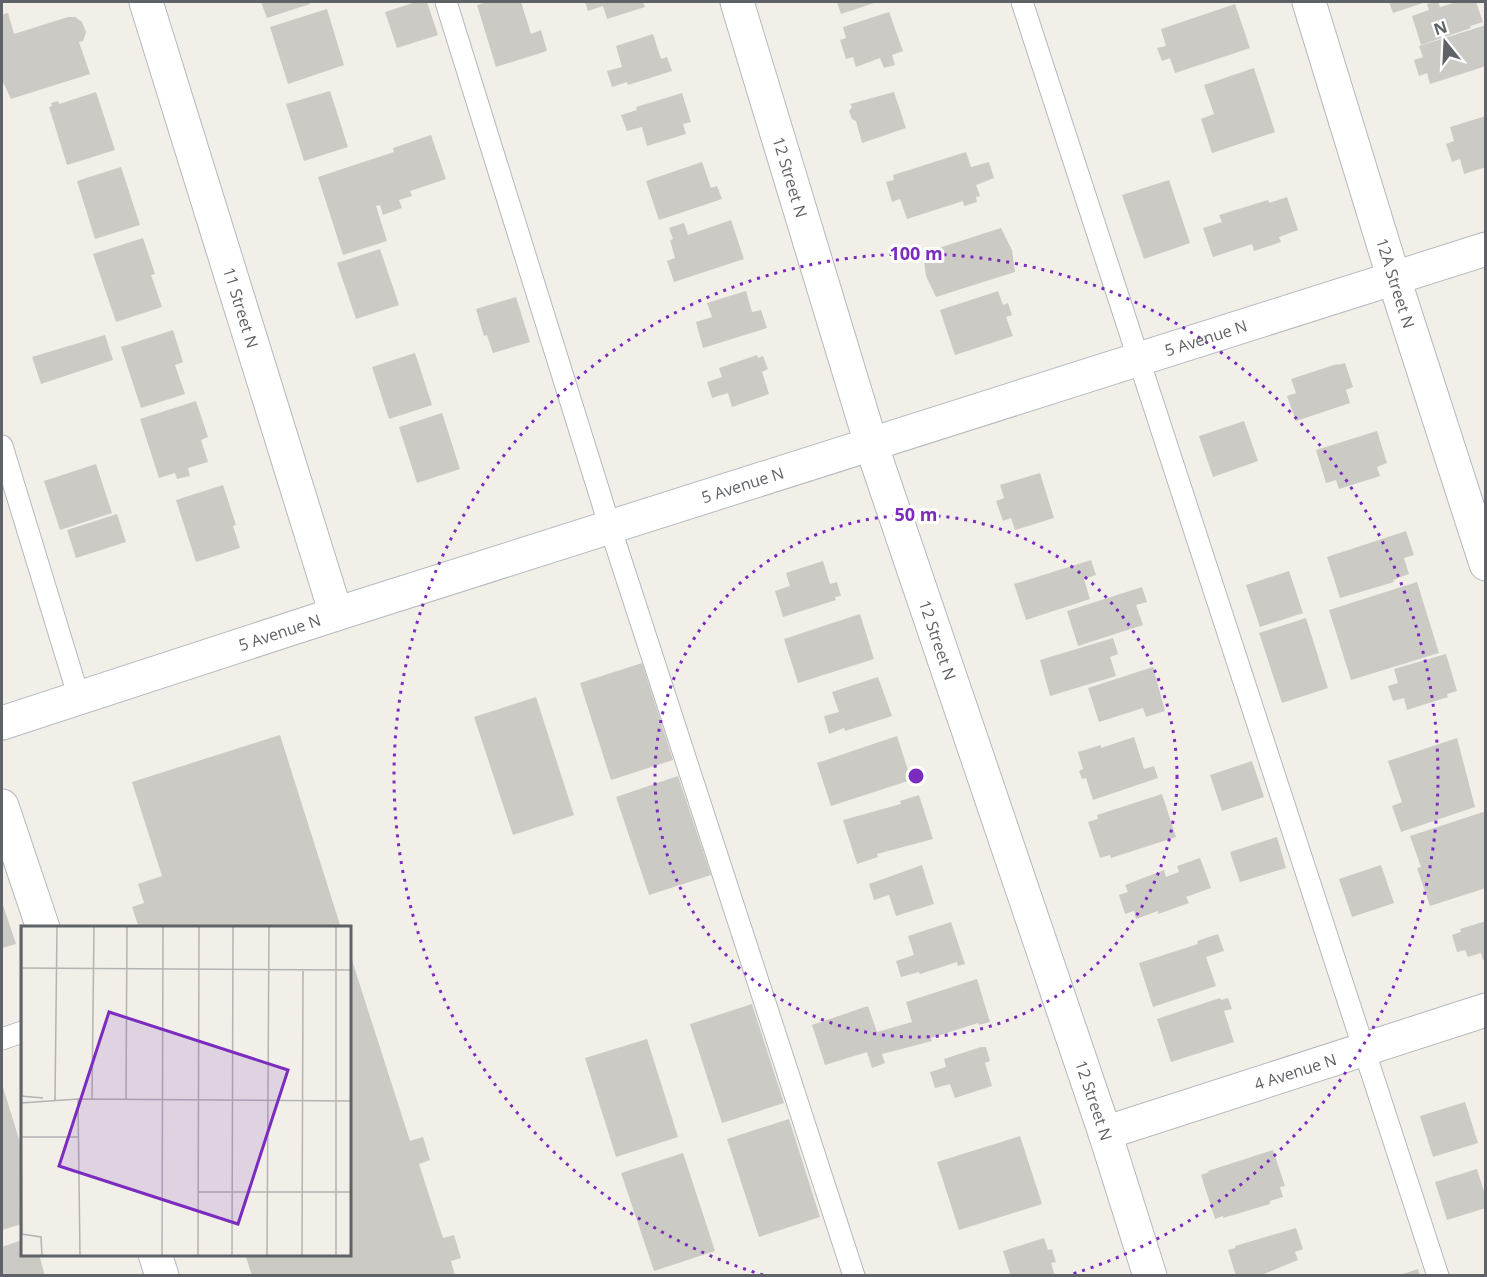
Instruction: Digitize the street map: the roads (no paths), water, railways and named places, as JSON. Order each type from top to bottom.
[{"type":"street","name":"11 Street N","points":[[146,2],[336,614]]},
{"type":"street","name":"12 Street N","points":[[737,2],[871,444],[1105,1133],[1150,1275]]},
{"type":"street","name":"12A Street N","points":[[1310,2],[1394,279],[1485,564]]},
{"type":"street","name":"5 Avenue N","points":[[2,723],[336,614],[1485,249]]},
{"type":"street","points":[[2,806],[44,926]]},
{"type":"street","name":"4 Avenue N","points":[[1105,1133],[1485,1010]]},
{"type":"street","points":[[156,1256],[162,1275]]},
{"type":"lane","points":[[446,2],[610,527],[854,1275]]},
{"type":"lane","points":[[1022,2],[1137,361],[1438,1275]]},
{"type":"lane","points":[[2,446],[79,698]]},
{"type":"lane","points":[[2,1038],[21,1032]]}]
